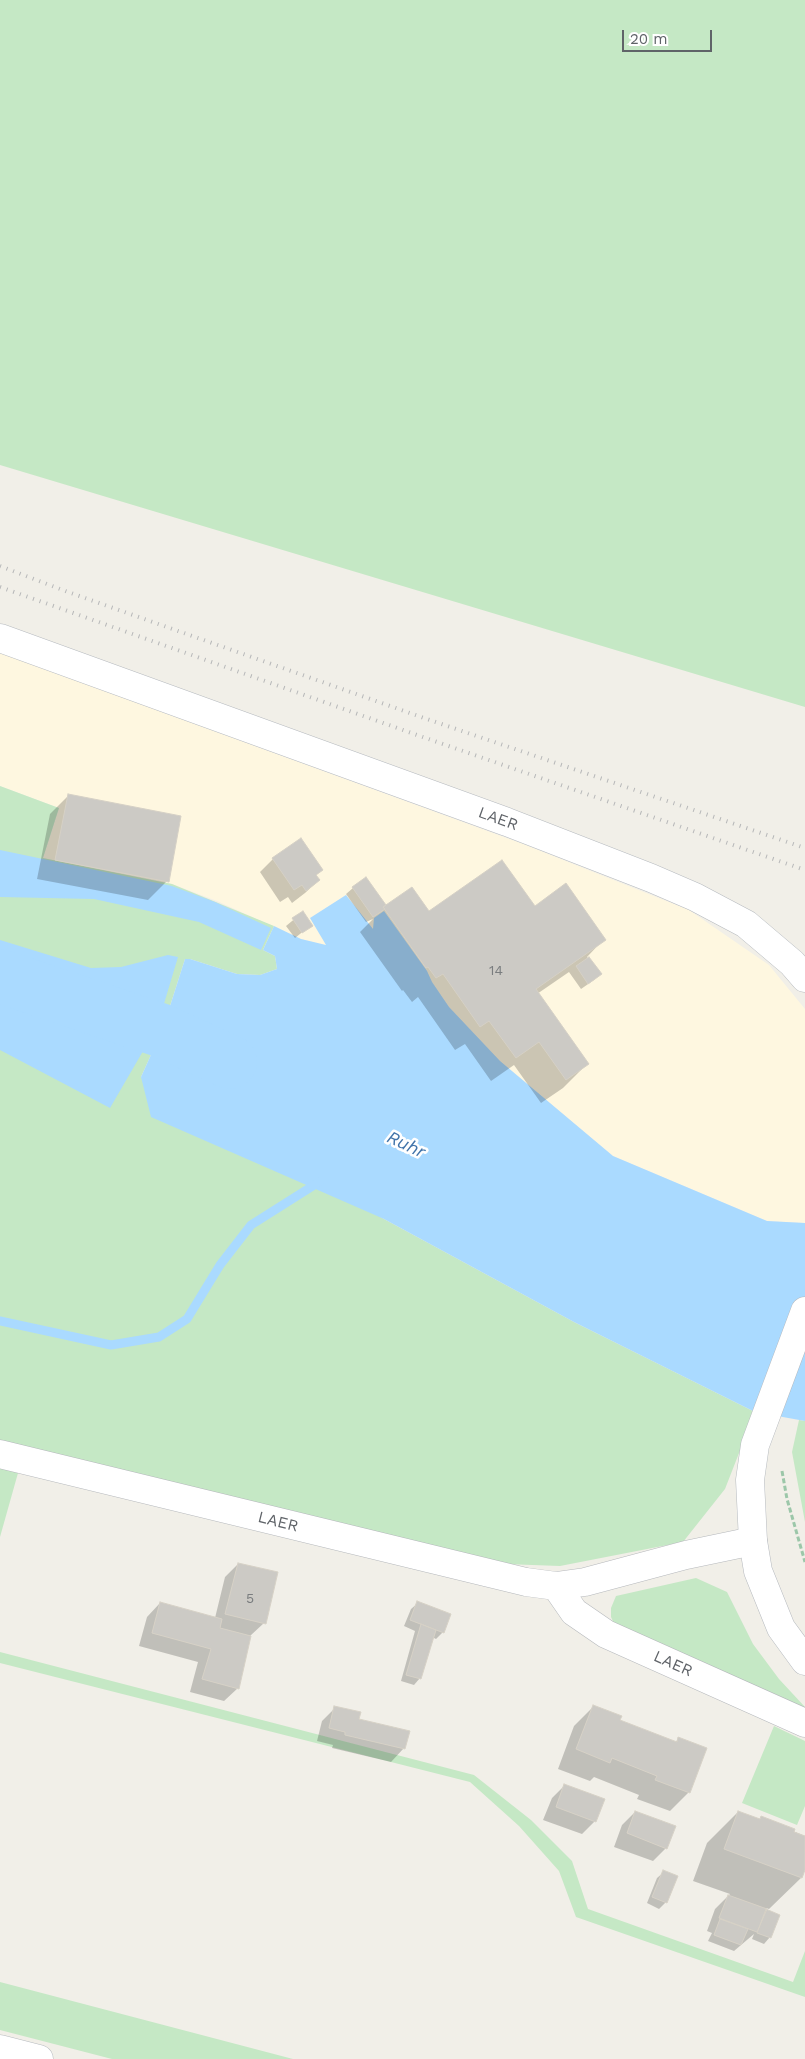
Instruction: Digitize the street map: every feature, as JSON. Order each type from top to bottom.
[{"type":"main road","name":"LAER","points":[[0,638],[499,818],[651,878],[722,910],[746,924],[792,963],[805,978]]},
{"type":"main road","points":[[805,1311],[755,1445],[750,1480],[753,1542],[758,1571],[781,1628],[805,1661]]},
{"type":"main road","name":"LAER","points":[[0,1454],[526,1582],[556,1586],[585,1582],[686,1555],[753,1542]]},
{"type":"main road","name":"LAER","points":[[556,1586],[574,1612],[606,1634],[805,1723]]},
{"type":"main road","points":[[0,2049],[39,2059]]},
{"type":"path","points":[[782,1465],[787,1499],[805,1562]]},
{"type":"shaded area","points":[[0,653],[523,844],[689,910],[769,965],[805,1009],[805,1223],[767,1221],[613,1156],[500,1061],[449,1007],[427,971],[384,911],[374,930],[346,895],[311,918],[327,946],[301,939],[217,901],[172,884],[43,858],[59,808],[0,786]]},
{"type":"green space","points":[[0,0],[805,0],[805,707],[0,465]]},
{"type":"green space","points":[[0,786],[59,808],[43,858],[172,884],[274,926],[263,950],[275,956],[277,969],[260,975],[237,974],[185,959],[163,1028],[141,1077],[384,1219],[574,1322],[755,1412],[725,1489],[683,1542],[560,1566],[477,1563],[0,1445]]},
{"type":"green space","points":[[799,1420],[805,1421],[805,1522],[792,1452]]},
{"type":"green space","points":[[0,1462],[15,1465],[18,1473],[0,1537]]},
{"type":"green space","points":[[696,1578],[727,1592],[753,1644],[779,1679],[805,1707],[805,1710],[777,1695],[617,1630],[611,1617],[611,1608],[616,1596]]},
{"type":"green space","points":[[0,1652],[474,1775],[531,1820],[572,1861],[588,1909],[793,1982],[805,1951],[805,1997],[576,1917],[559,1871],[519,1826],[470,1782],[0,1663]]},
{"type":"green space","points":[[774,1726],[805,1741],[805,1806],[797,1825],[742,1803]]},
{"type":"green space","points":[[0,1982],[293,2059],[112,2059],[0,2030]]},
{"type":"water","points":[[0,850],[172,886],[215,902],[271,928],[261,950],[199,922],[94,899],[0,897]]},
{"type":"water","points":[[346,895],[373,929],[374,918],[384,911],[427,971],[449,1007],[500,1061],[613,1156],[767,1221],[805,1223],[805,1421],[755,1412],[574,1322],[384,1219],[151,1117],[141,1077],[163,1028],[185,959],[237,974],[260,975],[277,969],[275,956],[263,950],[274,926],[301,939],[326,945],[310,918]]},
{"type":"water","points":[[0,940],[91,968],[121,967],[168,955],[178,957],[157,1027],[110,1108],[0,1050]]},
{"type":"building","points":[[68,794],[181,816],[169,882],[55,860]]},
{"type":"building","points":[[301,838],[323,870],[316,875],[320,880],[306,891],[302,885],[294,890],[272,858]]},
{"type":"building","points":[[502,860],[535,906],[566,883],[606,940],[536,989],[589,1064],[566,1080],[539,1042],[516,1058],[489,1021],[480,1027],[443,974],[436,978],[428,967],[426,968],[383,907],[412,887],[429,911]]},
{"type":"building","points":[[366,877],[386,905],[383,907],[385,909],[373,917],[352,887]]},
{"type":"building","points":[[303,911],[313,926],[302,933],[292,918]]},
{"type":"building","points":[[589,957],[602,974],[588,984],[576,966]]},
{"type":"building","points":[[238,1563],[278,1572],[266,1624],[225,1614]]},
{"type":"building","points":[[417,1601],[451,1614],[444,1633],[410,1620]]},
{"type":"building","points":[[160,1602],[222,1619],[220,1628],[251,1636],[239,1689],[202,1679],[211,1649],[152,1633]]},
{"type":"building","points":[[421,1624],[436,1630],[421,1679],[406,1675]]},
{"type":"building","points":[[593,1705],[622,1716],[620,1720],[677,1742],[678,1737],[707,1748],[690,1793],[655,1780],[657,1776],[612,1758],[610,1763],[576,1749]]},
{"type":"building","points":[[334,1706],[361,1712],[359,1719],[410,1731],[405,1749],[345,1735],[345,1732],[329,1728]]},
{"type":"building","points":[[564,1784],[605,1799],[596,1822],[556,1807]]},
{"type":"building","points":[[635,1811],[676,1826],[667,1849],[627,1833]]},
{"type":"building","points":[[738,1811],[760,1819],[761,1816],[795,1829],[794,1832],[805,1836],[805,1870],[802,1878],[724,1849]]},
{"type":"building","points":[[663,1870],[678,1876],[667,1903],[652,1897]]},
{"type":"building","points":[[728,1895],[767,1909],[757,1932],[719,1918]]},
{"type":"building","points":[[766,1909],[780,1915],[771,1938],[757,1933]]},
{"type":"building","points":[[720,1919],[748,1929],[741,1945],[714,1935]]},
{"type":"waterway","name":"Ruhr","points":[[0,976],[160,1030],[230,1062]]},
{"type":"waterway","points":[[0,1321],[111,1345],[159,1337],[187,1319],[220,1265],[251,1225],[319,1182]]},
{"type":"railway","points":[[0,566],[68,592],[424,718],[805,848]]},
{"type":"railway","points":[[0,587],[805,870]]}]
